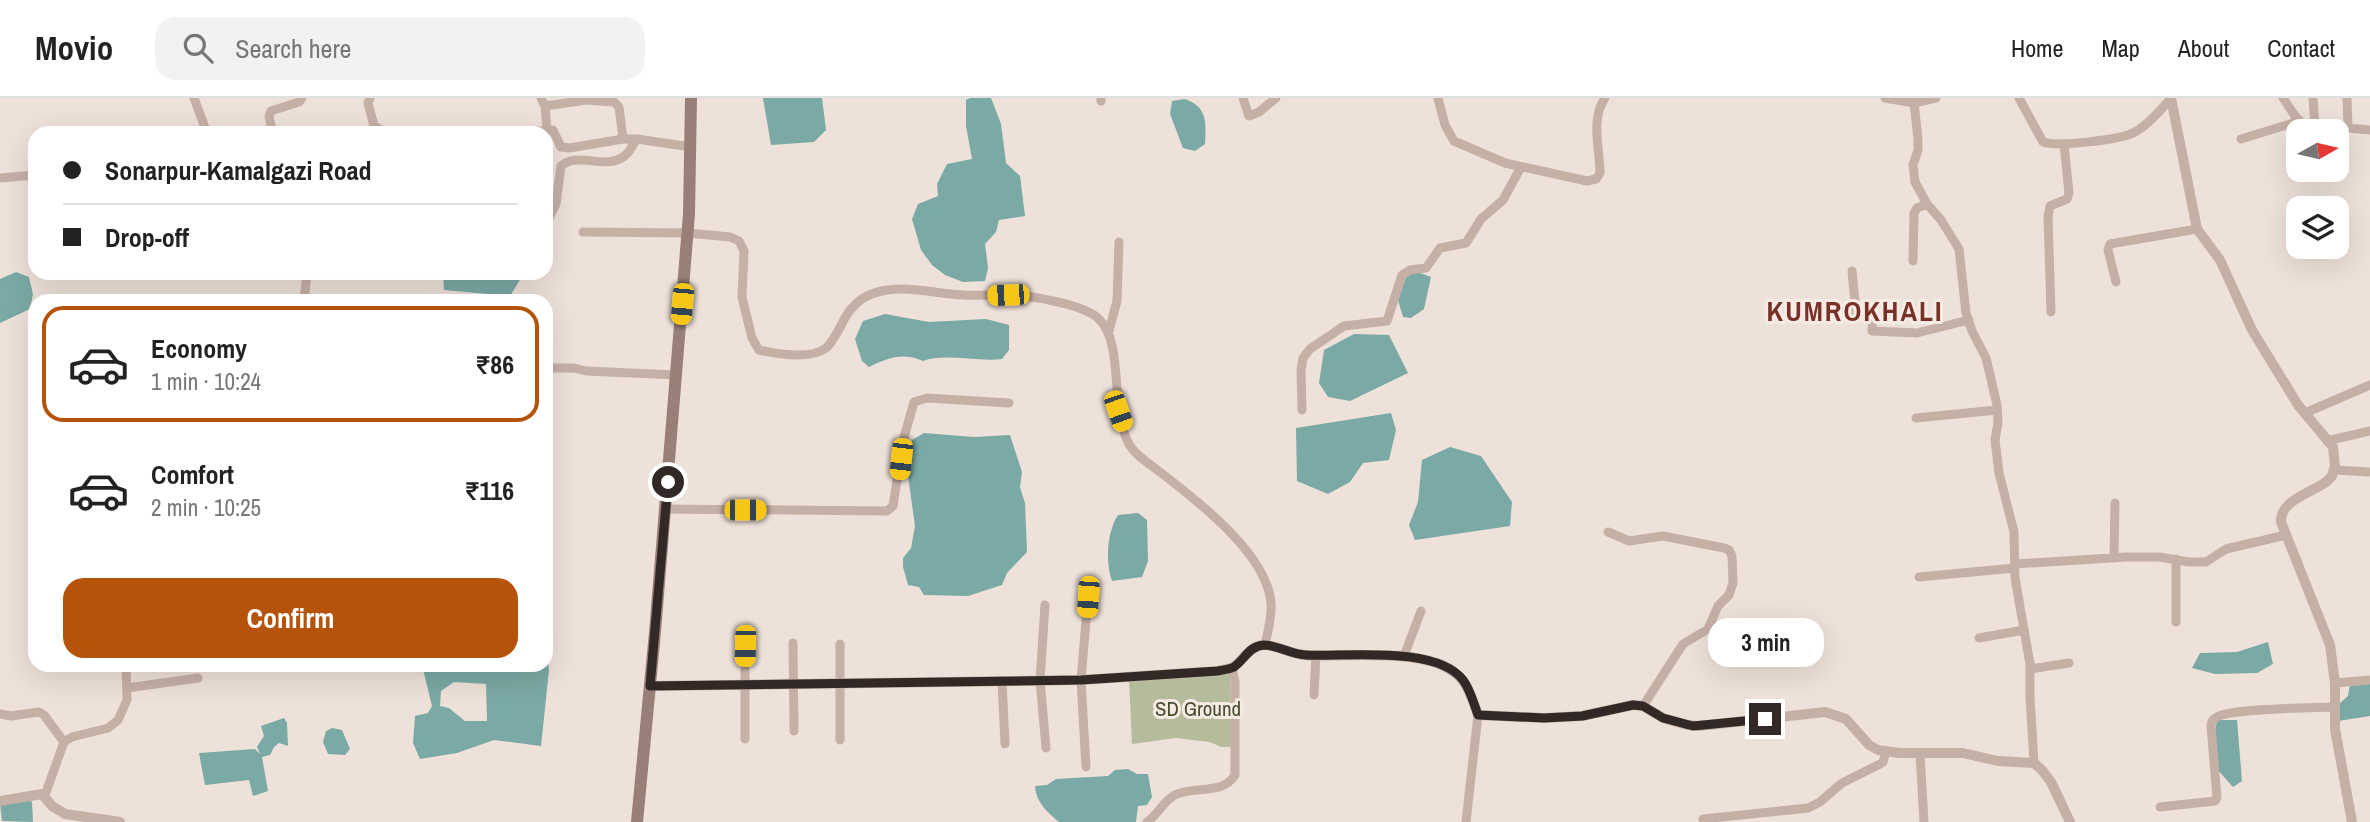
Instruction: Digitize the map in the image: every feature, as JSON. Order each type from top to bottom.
[{"type":"main road","points":[[637,822],[688,233],[691,98]]},
{"type":"street","points":[[194,98],[204,126]]},
{"type":"street","points":[[271,126],[271,111],[299,102],[302,98]]},
{"type":"street","points":[[369,98],[374,126]]},
{"type":"street","points":[[1242,98],[1249,116],[1259,113],[1276,98]]},
{"type":"street","points":[[1438,98],[1445,125],[1454,141],[1505,163],[1580,179],[1595,179],[1600,173],[1597,117],[1605,98]]},
{"type":"street","points":[[1885,98],[1914,103],[1936,98]]},
{"type":"street","points":[[2019,98],[2043,142],[2050,144],[2134,133],[2157,115],[2171,98]]},
{"type":"street","points":[[2171,98],[2197,229],[2220,260],[2252,330],[2305,413],[2333,447],[2336,457],[2332,476],[2320,487],[2284,507],[2281,522],[2330,645],[2335,683],[2335,729],[2352,822]]},
{"type":"street","points":[[2283,98],[2299,119]]},
{"type":"street","points":[[2313,98],[2314,119]]},
{"type":"street","points":[[2347,98],[2348,119]]},
{"type":"street","points":[[546,126],[543,102],[614,102],[619,107],[623,139]]},
{"type":"street","points":[[1914,103],[1918,145],[1913,173],[1927,204],[1959,249],[1969,320],[1986,358],[1997,410],[1995,440],[1999,473],[2014,532],[2015,566],[2030,669],[2029,697],[2034,763]]},
{"type":"street","points":[[2241,139],[2286,125]]},
{"type":"street","points":[[2349,128],[2370,130]]},
{"type":"street","points":[[553,130],[561,147],[637,139],[691,148]]},
{"type":"street","points":[[553,210],[561,166],[566,162],[587,159],[599,163],[618,160],[630,151],[637,139]]},
{"type":"street","points":[[2051,312],[2048,217],[2050,206],[2067,199],[2069,194],[2064,144]]},
{"type":"street","points":[[1302,410],[1301,371],[1303,358],[1310,349],[1344,326],[1387,321],[1402,275],[1410,270],[1426,268],[1440,248],[1466,243],[1480,219],[1503,200],[1521,167]]},
{"type":"street","points":[[0,178],[28,176]]},
{"type":"street","points":[[1913,261],[1914,213],[1917,208],[1927,204]]},
{"type":"street","points":[[2116,282],[2108,250],[2110,244],[2197,229]]},
{"type":"street","points":[[583,232],[688,233],[730,237],[739,241],[744,251],[742,297],[752,338],[759,350],[783,355],[807,354],[827,347],[852,307],[865,296],[878,291],[904,288],[961,295],[1019,295],[1056,302],[1087,311],[1097,317],[1108,331],[1113,353],[1118,411],[1129,444],[1140,456],[1190,495],[1252,555],[1267,585],[1271,601],[1265,645]]},
{"type":"street","points":[[1108,331],[1117,301],[1119,242]]},
{"type":"street","points":[[1852,271],[1856,313],[1873,314],[1872,331],[1917,333],[1969,320]]},
{"type":"street","points":[[553,368],[676,375]]},
{"type":"street","points":[[2305,413],[2370,385]]},
{"type":"street","points":[[665,509],[887,512],[893,506],[903,441],[914,402],[927,398],[1009,403]]},
{"type":"street","points":[[1916,418],[1997,410]]},
{"type":"street","points":[[2327,441],[2370,431]]},
{"type":"street","points":[[2334,470],[2370,472]]},
{"type":"street","points":[[2114,558],[2115,503]]},
{"type":"street","points":[[1608,532],[1629,541],[1669,537],[1724,548],[1729,550],[1732,556],[1733,583],[1729,595],[1718,606],[1708,629],[1684,644],[1643,706]]},
{"type":"street","points":[[1919,577],[2114,558],[2159,557],[2206,562],[2226,549],[2286,536]]},
{"type":"street","points":[[2176,559],[2176,622]]},
{"type":"street","points":[[1086,767],[1081,680],[1088,597]]},
{"type":"street","points":[[1045,605],[1040,680],[1046,748]]},
{"type":"street","points":[[1404,656],[1420,611]]},
{"type":"street","points":[[1979,638],[2024,631]]},
{"type":"street","points":[[793,643],[794,731]]},
{"type":"street","points":[[840,644],[840,740]]},
{"type":"street","points":[[650,686],[1081,680],[1218,671],[1233,668],[1253,648],[1265,645],[1302,655],[1404,656],[1453,671],[1463,680],[1478,715],[1466,822]]},
{"type":"street","points":[[745,646],[745,739]]},
{"type":"street","points":[[1314,695],[1316,655]]},
{"type":"street","points":[[2030,669],[2068,663]]},
{"type":"street","points":[[1147,822],[1174,795],[1222,787],[1235,775],[1233,668]]},
{"type":"street","points":[[45,795],[64,742],[72,737],[108,728],[124,709],[127,672]]},
{"type":"street","points":[[127,688],[198,678]]},
{"type":"street","points":[[2335,683],[2370,680]]},
{"type":"street","points":[[1002,681],[1005,744]]},
{"type":"street","points":[[1478,715],[1570,717],[1619,707],[1643,706],[1663,718],[1693,726],[1825,712],[1837,714],[1855,727],[1869,745],[1886,751],[1920,754],[1963,753],[1998,761],[2034,763],[2042,769],[2050,782],[2070,822]]},
{"type":"street","points":[[2160,807],[2215,801],[2217,798],[2211,726],[2219,715],[2255,710],[2334,707]]},
{"type":"street","points":[[0,714],[11,716],[39,712],[64,742]]},
{"type":"street","points":[[1703,819],[1808,808],[1820,802],[1842,783],[1883,762],[1886,751]]},
{"type":"street","points":[[1920,754],[1924,822]]},
{"type":"street","points":[[0,801],[45,795],[52,806],[65,814],[120,822]]},
{"type":"green space","name":"SD Ground","points":[[1230,672],[1232,747],[1176,738],[1132,744],[1129,680]]},
{"type":"water","points":[[763,98],[822,98],[826,130],[814,142],[771,145]]},
{"type":"water","points":[[991,98],[1001,124],[1006,163],[1020,176],[1025,216],[999,220],[996,232],[985,244],[988,268],[985,281],[963,282],[945,275],[932,265],[921,250],[912,219],[918,204],[938,196],[937,184],[947,164],[972,159],[966,126],[966,100]]},
{"type":"water","points":[[1185,99],[1198,106],[1204,117],[1205,144],[1195,151],[1183,148],[1170,114],[1172,101]]},
{"type":"water","points":[[1409,269],[1431,277],[1424,309],[1411,318],[1403,317],[1398,300]]},
{"type":"water","points":[[16,272],[28,277],[33,294],[28,294],[28,310],[0,323],[0,279]]},
{"type":"water","points":[[443,280],[520,280],[511,294],[444,290]]},
{"type":"water","points":[[885,314],[929,322],[986,319],[1009,325],[1009,350],[1002,359],[941,358],[923,361],[902,357],[869,367],[862,361],[855,339],[863,321]]},
{"type":"water","points":[[1354,334],[1389,335],[1408,373],[1350,401],[1328,397],[1319,383],[1324,350]]},
{"type":"water","points":[[1391,413],[1396,430],[1389,460],[1363,463],[1350,482],[1328,494],[1297,481],[1296,428]]},
{"type":"water","points":[[924,433],[974,437],[1010,435],[1022,472],[1020,487],[1025,503],[1027,552],[1007,573],[1002,585],[968,596],[924,595],[919,587],[908,585],[903,558],[911,548],[915,526],[906,462],[912,440]]},
{"type":"water","points":[[1450,447],[1481,456],[1512,502],[1510,526],[1415,540],[1409,525],[1418,502],[1422,460]]},
{"type":"water","points":[[1138,513],[1147,520],[1148,561],[1142,577],[1112,581],[1108,565],[1108,547],[1114,522],[1118,515]]},
{"type":"water","points":[[2268,642],[2273,664],[2257,673],[2215,674],[2192,668],[2200,653],[2237,652]]},
{"type":"water","points":[[424,672],[549,672],[541,746],[494,740],[457,753],[420,759],[413,743],[415,716],[428,713],[432,706]],"holes":[[[454,682],[486,684],[487,721],[465,721],[449,708],[440,706],[441,691]]]},
{"type":"water","points":[[2370,682],[2370,716],[2338,721],[2340,703],[2348,696],[2350,684]]},
{"type":"water","points":[[284,718],[287,723],[288,746],[279,743],[270,755],[262,757],[268,791],[253,796],[249,780],[205,785],[199,753],[255,749],[260,754],[257,747],[264,736],[261,726]]},
{"type":"water","points":[[2217,720],[2237,720],[2242,781],[2233,787],[2216,768],[2214,737]]},
{"type":"water","points":[[332,728],[342,730],[350,749],[345,755],[328,754],[323,742],[326,731]]},
{"type":"water","points":[[1128,769],[1137,774],[1148,774],[1152,797],[1147,805],[1138,806],[1136,822],[1059,822],[1037,797],[1035,786],[1047,785],[1056,779],[1108,776],[1115,770]]},
{"type":"water","points":[[28,800],[32,802],[33,822],[2,821],[0,804]]},
{"type":"district","name":"KUMROKHALI","points":[[1855,311]]},
{"type":"route","points":[[668,482],[650,686],[1081,680],[1218,671],[1233,668],[1253,648],[1265,645],[1302,655],[1404,656],[1437,664],[1453,671],[1463,680],[1478,715],[1544,718],[1582,716],[1633,705],[1643,706],[1663,718],[1693,726],[1765,719]]}]
